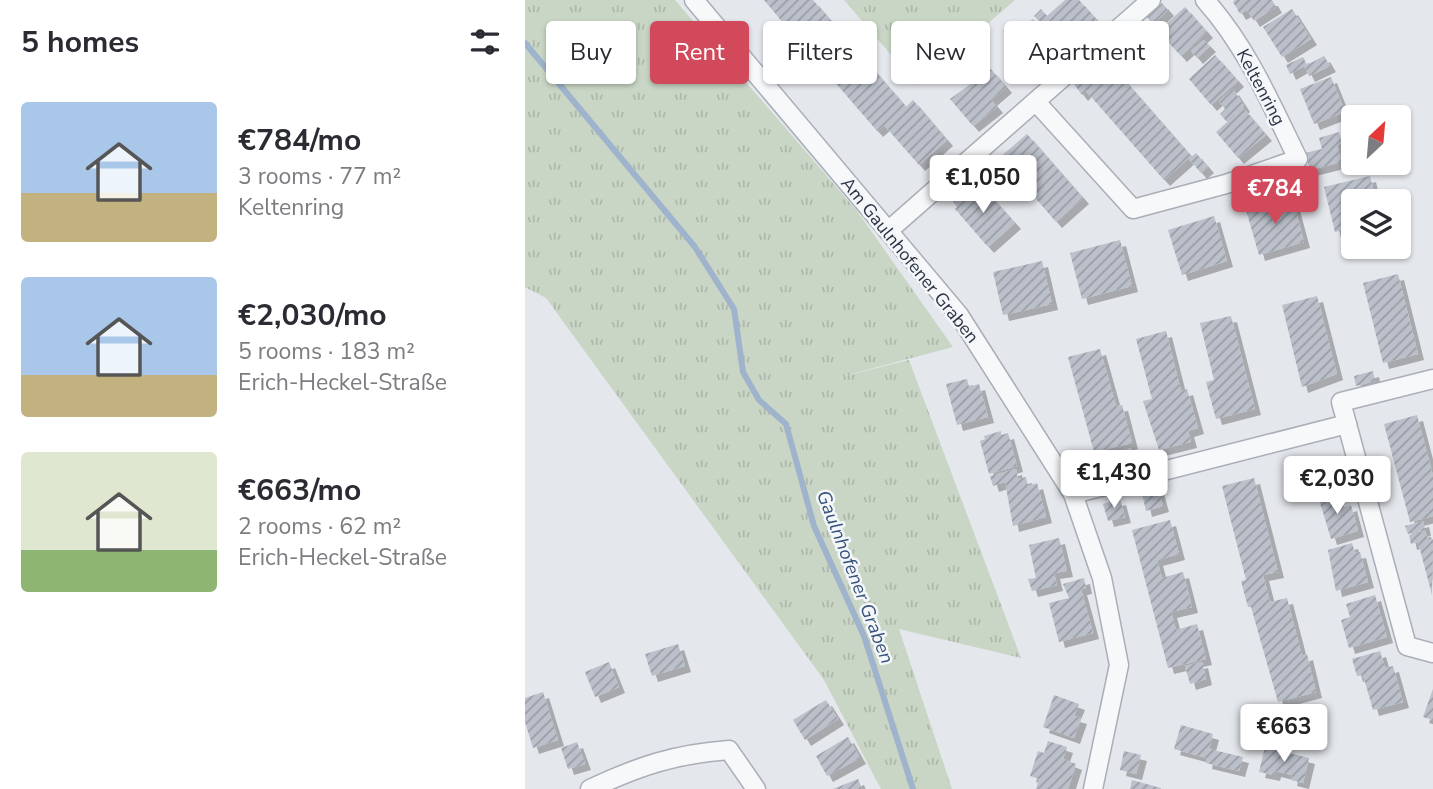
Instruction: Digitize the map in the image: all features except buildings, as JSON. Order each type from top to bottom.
[{"type":"street","name":"Am Gaulnhofener Graben","points":[[694,0],[959,315],[1073,494],[1102,578],[1119,664],[1093,789]]},
{"type":"street","points":[[888,231],[1151,0]]},
{"type":"street","name":"Keltenring","points":[[1035,102],[1133,209],[1226,184],[1299,159],[1254,68],[1223,20],[1205,0]]},
{"type":"street","points":[[1433,379],[1341,402],[1407,646],[1433,653]]},
{"type":"street","points":[[1073,494],[1347,424]]},
{"type":"street","points":[[590,789],[643,764],[691,753],[729,750],[756,789]]},
{"type":"green space","points":[[525,0],[675,0],[693,21],[650,21],[650,84],[747,84],[857,211],[953,347],[829,380],[909,360],[1021,658],[899,629],[952,789],[881,789],[824,680],[546,298],[525,287]]},
{"type":"green space","points":[[844,0],[1015,0],[990,22],[891,21],[891,55],[877,38],[877,21],[862,21]]},
{"type":"waterway","name":"Gaulnhofener Graben","points":[[525,43],[695,247],[734,309],[743,372],[759,400],[786,424],[814,526],[864,636],[913,789]]}]
